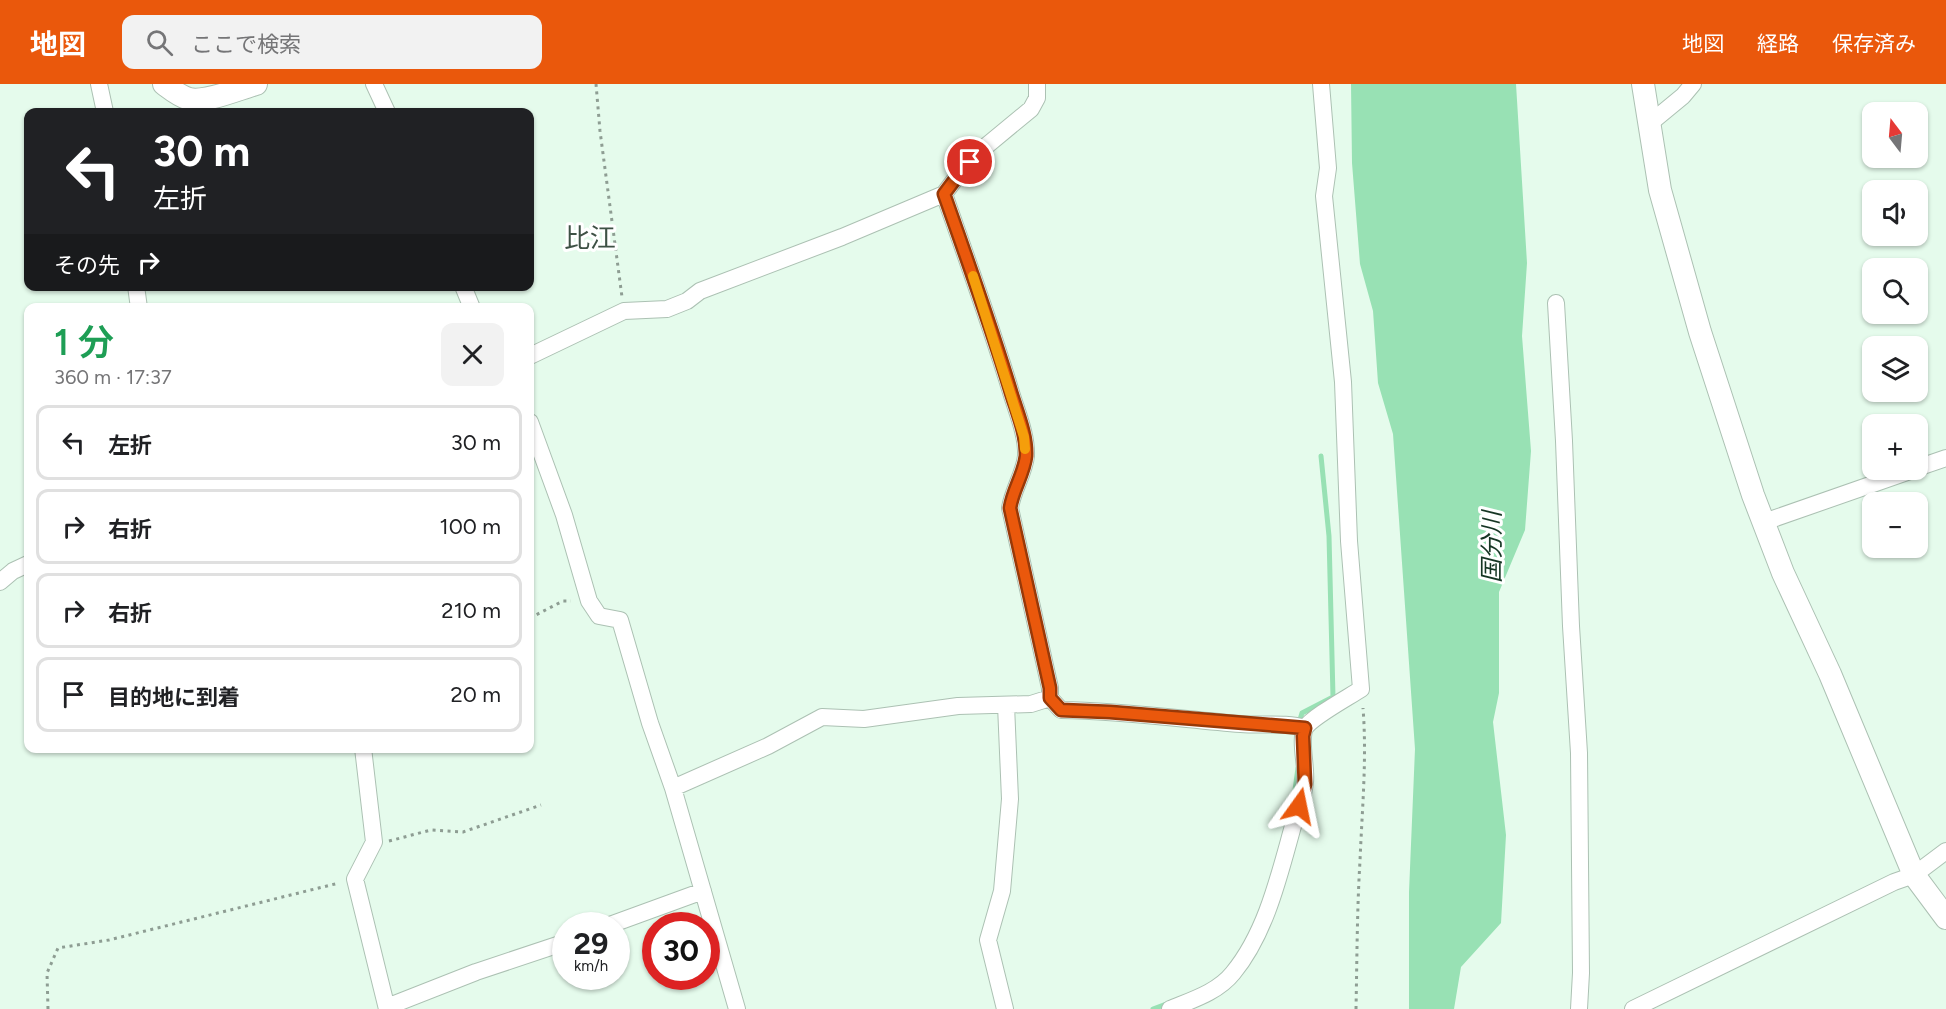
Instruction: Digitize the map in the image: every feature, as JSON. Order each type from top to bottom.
[{"type":"street","points":[[99,84],[104,108]]},
{"type":"street","points":[[164,84],[177,94],[189,99],[200,100],[256,84]]},
{"type":"street","points":[[374,84],[385,108]]},
{"type":"street","points":[[534,354],[624,311],[667,309],[687,301],[700,291],[842,237],[944,194],[985,147],[1031,109],[1037,98],[1037,84]]},
{"type":"street","points":[[944,194],[996,346],[1024,437],[1026,454],[1024,467],[1012,494],[1010,508],[1050,688],[1050,698],[1061,710],[1301,727],[1361,689],[1349,541],[1343,382],[1324,196],[1328,168],[1321,84]]},
{"type":"street","points":[[1643,84],[1660,190],[1701,332],[1764,522],[1783,573],[1830,674],[1914,874],[1946,918]]},
{"type":"street","points":[[1648,124],[1683,96],[1693,84]]},
{"type":"street","points":[[1556,303],[1579,753],[1581,973],[1579,1009]]},
{"type":"street","points":[[534,433],[564,514],[589,601],[599,615],[620,620],[650,723],[673,788],[737,1009]]},
{"type":"street","points":[[1928,464],[1946,458]]},
{"type":"street","points":[[1764,522],[1884,480]]},
{"type":"street","points":[[0,582],[12,571],[24,566]]},
{"type":"street","points":[[673,788],[768,746],[822,717],[864,719],[958,706],[1030,704],[1050,698]]},
{"type":"street","points":[[1005,1009],[988,940],[1002,891],[1010,799],[1006,705]]},
{"type":"street","points":[[1170,1009],[1222,984],[1233,974],[1250,948],[1276,883],[1305,784],[1301,727]]},
{"type":"street","points":[[364,753],[374,842],[355,879],[387,1008],[476,972],[552,947]]},
{"type":"street","points":[[1632,1009],[1914,874],[1946,851]]},
{"type":"street","points":[[630,918],[703,891]]},
{"type":"path","points":[[596,84],[624,311]]},
{"type":"path","points":[[534,616],[563,601],[589,601]]},
{"type":"path","points":[[1356,1009],[1365,734],[1361,689]]},
{"type":"path","points":[[372,845],[431,830],[463,832],[541,805]]},
{"type":"path","points":[[48,1009],[47,973],[58,948],[109,940],[355,879]]},
{"type":"water","name":"国分川","points":[[1351,84],[1516,84],[1527,263],[1522,336],[1531,451],[1525,530],[1499,592],[1499,693],[1493,722],[1506,835],[1501,923],[1461,967],[1454,1009],[1409,1009],[1409,892],[1415,749],[1393,434],[1378,383],[1373,311],[1360,264],[1352,163]]},
{"type":"waterway","points":[[1299,723],[1302,713],[1333,697],[1329,536],[1321,456]]},
{"type":"waterway","points":[[1294,797],[1298,768]]},
{"type":"waterway","points":[[1153,1009],[1169,1003]]},
{"type":"slow traffic","points":[[973,276],[1000,357],[1024,437],[1025,449]]},
{"type":"district","name":"比江","points":[[590,238]]},
{"type":"route","points":[[970,162],[944,194],[1000,357],[1024,437],[1026,454],[1024,467],[1012,494],[1010,508],[1015,522],[1050,688],[1050,698],[1061,710],[1151,715],[1243,724],[1294,725],[1305,728],[1303,736],[1305,784],[1299,806]]}]
